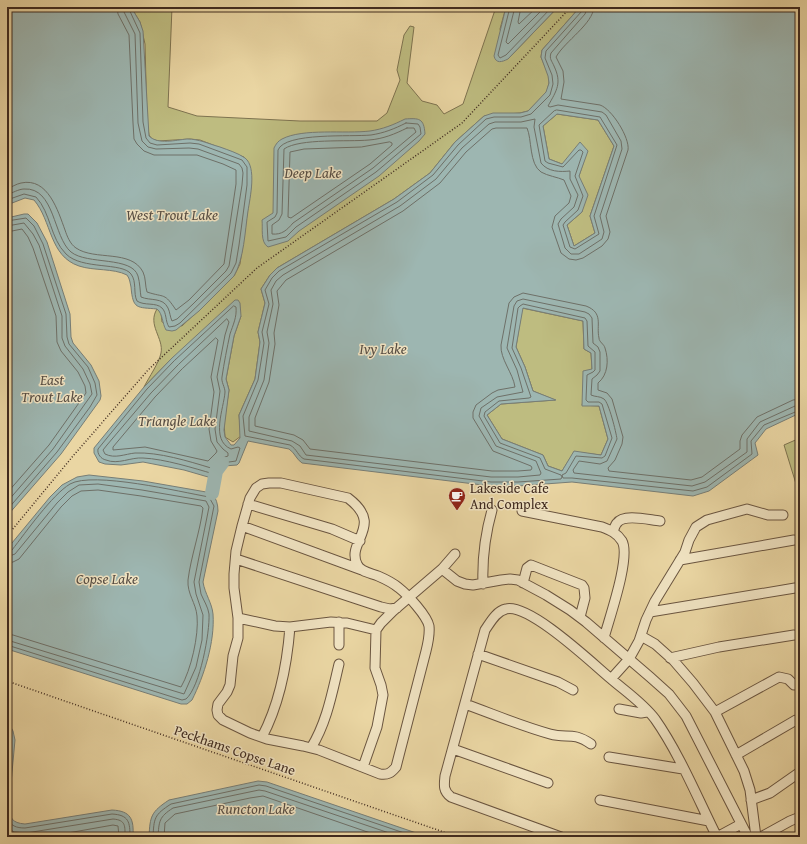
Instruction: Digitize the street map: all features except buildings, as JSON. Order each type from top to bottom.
[{"type":"street","points":[[242,526],[362,570],[392,583],[400,589],[427,618],[430,636],[396,767],[386,775],[311,748],[250,733],[223,720],[218,715],[217,710],[218,704],[227,692],[230,685],[233,656],[238,638],[238,618],[234,588],[234,574],[242,526],[250,498],[256,488],[269,482],[281,483],[348,498],[357,505],[363,516],[364,522],[360,541],[355,554],[357,566],[362,570]]},
{"type":"street","points":[[248,504],[332,529],[360,541]]},
{"type":"street","points":[[611,679],[629,659],[641,636],[650,612],[685,552],[696,527],[707,520],[747,509],[768,515],[783,515]]},
{"type":"street","points":[[483,584],[483,548],[486,528],[492,510]]},
{"type":"street","points":[[522,511],[602,527],[613,532],[622,542],[624,552],[622,569],[604,638]]},
{"type":"street","points":[[613,532],[617,522],[623,518],[631,517],[660,521]]},
{"type":"street","points":[[680,560],[794,540]]},
{"type":"street","points":[[363,767],[377,727],[383,695],[375,668],[376,630],[381,623],[397,608],[442,569],[455,554]]},
{"type":"street","points":[[236,559],[381,607],[397,608]]},
{"type":"street","points":[[522,582],[527,568],[531,566],[582,585],[584,588],[585,598],[580,617]]},
{"type":"street","points":[[522,582],[525,567]]},
{"type":"street","points":[[442,569],[457,581],[465,584],[483,584],[510,579],[522,582],[546,595],[580,617],[669,694],[686,716],[748,837]]},
{"type":"street","points":[[650,612],[796,588]]},
{"type":"street","points":[[562,837],[451,797],[444,789],[444,782],[485,630],[500,612],[506,609],[514,609],[532,617],[562,637],[653,717],[663,731],[717,837],[741,824]]},
{"type":"street","points":[[238,618],[275,626],[290,627],[339,622],[376,630]]},
{"type":"street","points":[[339,622],[339,645]]},
{"type":"street","points":[[262,737],[270,722],[277,701],[288,647],[290,627]]},
{"type":"street","points":[[670,658],[719,647],[794,635]]},
{"type":"street","points":[[641,636],[655,644],[670,658],[693,683],[715,712],[744,771],[750,790],[756,837]]},
{"type":"street","points":[[478,654],[558,682],[573,690]]},
{"type":"street","points":[[311,748],[319,735],[327,716],[339,664]]},
{"type":"street","points":[[715,712],[779,676],[788,679],[794,685]]},
{"type":"street","points":[[465,704],[552,735],[582,738],[591,744]]},
{"type":"street","points":[[619,709],[642,713],[647,712]]},
{"type":"street","points":[[736,755],[796,720]]},
{"type":"street","points":[[453,749],[548,783]]},
{"type":"street","points":[[609,757],[683,769]]},
{"type":"street","points":[[751,800],[770,793],[800,772]]},
{"type":"street","points":[[600,800],[709,821]]},
{"type":"street","points":[[761,837],[800,817]]},
{"type":"path","points":[[7,536],[148,370],[257,268],[462,123],[571,7]]},
{"type":"path","name":"Peckhams Copse Lane","points":[[7,681],[458,837]]},
{"type":"shaded area","points":[[131,7],[172,7],[168,107],[197,116],[300,121],[377,121],[387,113],[400,80],[397,70],[404,35],[410,26],[414,27],[407,83],[422,101],[437,105],[444,114],[463,104],[496,7],[506,7],[500,29],[508,59],[558,7],[580,7],[542,50],[541,57],[549,76],[547,92],[528,111],[484,116],[455,142],[430,173],[394,199],[277,268],[270,275],[261,289],[265,303],[258,332],[260,342],[255,379],[239,415],[241,436],[233,442],[225,437],[224,422],[229,390],[226,379],[234,336],[241,316],[172,358],[144,387],[156,366],[161,353],[160,342],[154,321],[154,315],[157,309],[161,313],[162,322],[182,326],[234,276],[240,264],[251,186],[244,157],[200,140],[190,139],[158,141],[152,139],[149,135],[147,122],[145,44],[140,22]]},
{"type":"shaded area","points":[[557,114],[598,120],[614,146],[590,216],[595,233],[574,246],[567,225],[582,212],[579,176],[587,151],[562,164],[549,159],[543,126]]},
{"type":"shaded area","points":[[522,308],[583,321],[584,349],[591,353],[592,369],[582,405],[599,406],[608,439],[601,455],[574,452],[562,471],[548,466],[543,455],[502,439],[487,415],[501,404],[555,400],[533,391],[516,347]]},
{"type":"shaded area","points":[[800,438],[800,487],[797,487],[784,445]]},
{"type":"water","name":"West Trout Lake","points":[[7,7],[131,7],[140,22],[143,31],[149,136],[153,139],[162,141],[191,139],[200,141],[236,153],[249,162],[252,183],[244,245],[234,276],[199,311],[176,330],[166,330],[157,309],[141,307],[135,304],[130,281],[127,275],[116,271],[85,268],[69,261],[56,246],[40,208],[34,200],[25,198],[7,205]]},
{"type":"water","points":[[506,7],[558,7],[508,59],[500,62],[495,59],[494,56]]},
{"type":"water","name":"Ivy Lake","points":[[580,7],[800,7],[800,413],[766,429],[755,443],[758,455],[709,491],[693,496],[572,482],[518,486],[491,486],[302,463],[289,449],[248,441],[239,463],[237,465],[224,466],[218,477],[215,479],[184,470],[143,462],[121,465],[99,462],[94,453],[94,448],[144,387],[172,358],[235,300],[238,300],[240,303],[241,316],[234,336],[226,379],[229,390],[224,430],[225,437],[231,445],[234,445],[240,438],[239,415],[255,379],[260,342],[258,332],[265,303],[261,289],[270,275],[277,268],[394,199],[430,173],[455,142],[484,116],[493,113],[520,113],[528,111],[546,92],[549,83],[541,57],[542,50]],"holes":[[[557,114],[598,120],[614,146],[590,216],[595,233],[574,246],[567,225],[582,212],[588,195],[579,176],[588,151],[580,142],[562,164],[549,159],[543,126]],[[523,308],[583,321],[584,349],[591,353],[592,369],[583,371],[582,406],[599,406],[608,439],[601,455],[574,451],[562,471],[548,466],[543,455],[502,439],[487,415],[501,404],[556,400],[533,391],[516,347]]]},
{"type":"water","name":"Deep Lake","points":[[405,119],[417,119],[422,122],[425,134],[419,141],[379,176],[299,231],[288,241],[268,247],[265,245],[262,235],[262,220],[273,213],[274,148],[278,142],[291,136],[312,132],[370,131]]},
{"type":"water","name":"East Trout Lake","points":[[28,214],[37,223],[47,242],[70,314],[71,337],[73,343],[91,365],[99,381],[101,396],[100,400],[61,454],[7,516],[7,218]]},
{"type":"water","name":"Copse Lake","points":[[89,475],[143,481],[212,493],[216,499],[218,511],[203,582],[213,614],[212,636],[208,658],[201,680],[192,700],[187,704],[181,704],[7,649],[7,549],[50,497],[62,485],[77,477]]},
{"type":"water","points":[[7,720],[13,731],[15,740],[9,805],[10,813],[14,821],[25,824],[112,810],[123,812],[130,817],[133,825],[133,837],[7,837]]},
{"type":"water","name":"Runcton Lake","points":[[258,781],[267,782],[428,837],[149,837],[151,819],[155,811],[169,800]]},
{"type":"waterway","points":[[212,493],[216,471],[222,463]]},
{"type":"place","name":"Lakeside Cafe And Complex","points":[[457,511]]},
{"type":"water label","name":"Triangle Lake","points":[[177,421]]}]
